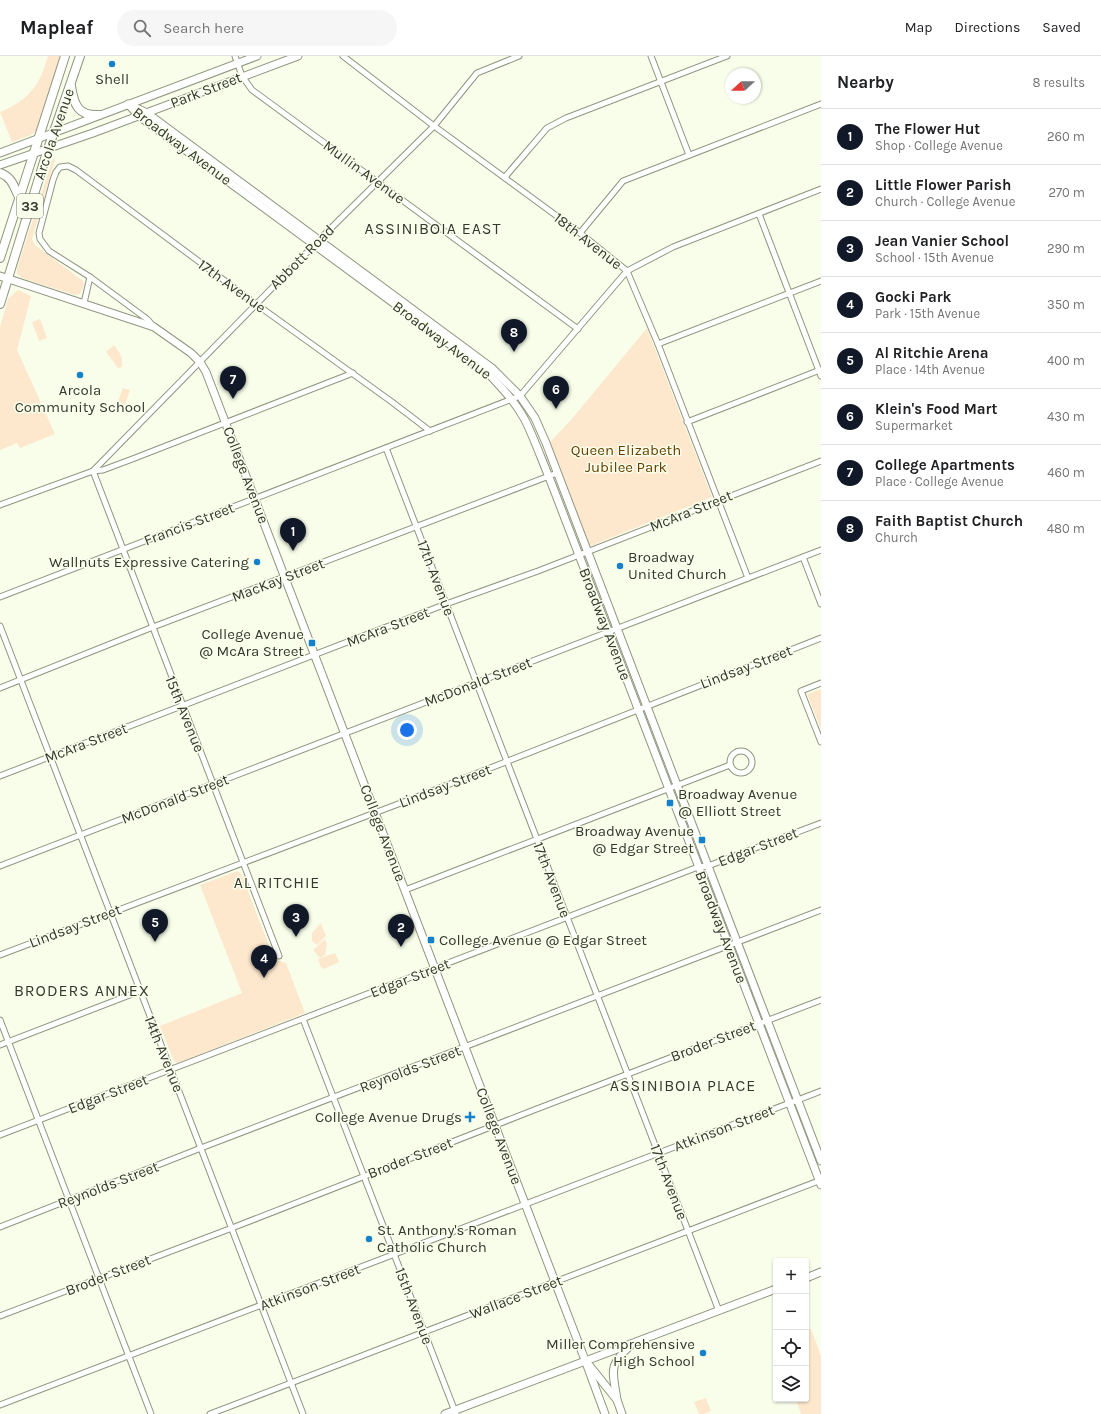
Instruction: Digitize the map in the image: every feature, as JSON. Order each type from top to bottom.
[{"type":"main road","name":"Arcola Avenue","points":[[0,258],[65,56]]},
{"type":"main road","name":"Arcola Avenue","points":[[0,304],[4,278],[80,56]]},
{"type":"main road","points":[[71,84],[74,100],[81,112],[99,116]]},
{"type":"main road","points":[[0,173],[6,175],[12,181],[19,198]]},
{"type":"street","name":"Park Street","points":[[0,153],[99,116],[236,60],[257,56]]},
{"type":"street","name":"Park Street","points":[[0,165],[139,116],[298,56]]},
{"type":"street","name":"18th Avenue","points":[[343,56],[434,126],[580,233],[627,271],[658,344],[748,578]]},
{"type":"street","name":"Abbott Road","points":[[93,471],[256,304],[434,126],[477,73],[519,56]]},
{"type":"street","points":[[651,56],[689,155]]},
{"type":"street","points":[[505,177],[547,128],[566,118],[727,56]]},
{"type":"street","name":"Mullin Avenue","points":[[236,60],[242,76],[252,90],[578,329]]},
{"type":"street","name":"Broadway Avenue","points":[[128,104],[147,113],[486,371],[512,400],[534,439],[820,1182]]},
{"type":"street","name":"Broadway Avenue","points":[[128,104],[139,116],[492,368],[520,396],[535,418],[618,629],[821,1161]]},
{"type":"street","points":[[580,233],[623,181],[821,104]]},
{"type":"street","name":"17th Avenue","points":[[49,198],[56,172],[60,167],[68,166],[76,170],[430,431]]},
{"type":"street","points":[[520,396],[627,271],[673,247],[821,190]]},
{"type":"street","name":"College Avenue","points":[[49,198],[39,233],[40,239],[49,251],[90,277],[146,319],[154,327],[191,353],[200,362],[206,372],[526,1204],[605,1414]]},
{"type":"street","points":[[687,422],[820,372],[758,214]]},
{"type":"street","points":[[84,303],[90,277]]},
{"type":"street","name":"College Avenue","points":[[4,278],[154,327]]},
{"type":"street","points":[[658,344],[821,281]]},
{"type":"street","points":[[0,505],[93,471],[103,470],[135,458],[352,373]]},
{"type":"street","name":"Francis Street","points":[[0,597],[520,396]]},
{"type":"street","name":"17th Avenue","points":[[386,448],[719,1311]]},
{"type":"street","name":"McAra Street","points":[[0,776],[446,604],[578,555],[821,460]]},
{"type":"street","name":"15th Avenue","points":[[93,471],[167,668],[279,956]]},
{"type":"street","name":"MacKay Street","points":[[0,688],[416,526],[557,474]]},
{"type":"street","name":"McDonald Street","points":[[0,866],[821,550]]},
{"type":"street","points":[[803,557],[821,604]]},
{"type":"street","name":"14th Avenue","points":[[0,626],[303,1414]]},
{"type":"street","name":"Lindsay Street","points":[[0,955],[507,762],[821,638]]},
{"type":"street","points":[[821,683],[801,691],[821,742]]},
{"type":"street","points":[[739,751],[748,753],[752,759],[750,767],[744,772],[737,772],[730,765],[730,757],[739,751]]},
{"type":"street","points":[[405,890],[730,765]]},
{"type":"street","name":"Edgar Street","points":[[0,1135],[698,867],[708,866],[821,823]]},
{"type":"street","name":"Reynolds Street","points":[[0,1227],[201,1148],[821,910]]},
{"type":"street","points":[[0,1045],[140,991]]},
{"type":"street","name":"Broder Street","points":[[0,1316],[232,1228],[758,1023],[821,1000]]},
{"type":"street","name":"15th Avenue","points":[[303,1019],[455,1412]]},
{"type":"street","points":[[0,1020],[151,1414]]},
{"type":"street","name":"Atkinson Street","points":[[0,1406],[821,1091]]},
{"type":"street","name":"Wallace Street","points":[[210,1414],[820,1182]]},
{"type":"street","points":[[809,1277],[821,1272]]},
{"type":"street","points":[[445,1414],[455,1412],[585,1360],[773,1290]]},
{"type":"street","points":[[617,1400],[612,1369],[618,1357],[633,1343]]},
{"type":"street","name":"College Avenue","points":[[585,1360],[617,1400],[622,1414]]},
{"type":"green space","points":[[48,56],[60,56],[36,131],[31,135],[12,142],[0,112],[12,107],[32,90],[40,77]]},
{"type":"green space","points":[[53,158],[55,160],[32,239],[35,245],[83,281],[84,285],[80,294],[75,295],[22,278],[17,274],[17,268]]},
{"type":"green space","points":[[18,290],[31,296],[17,350],[55,434],[20,448],[17,443],[0,450],[0,327],[8,299]]},
{"type":"green space","points":[[40,319],[47,338],[39,341],[32,322]]},
{"type":"green space","name":"Queen Elizabeth Jubilee Park","points":[[647,328],[712,497],[588,547],[549,443],[571,420]]},
{"type":"green space","points":[[114,345],[121,355],[122,367],[118,368],[106,352]]},
{"type":"green space","points":[[123,388],[130,390],[125,405],[118,401]]},
{"type":"green space","points":[[821,689],[821,729],[807,694]]},
{"type":"green space","points":[[237,871],[241,873],[274,959],[286,963],[305,1013],[178,1063],[174,1061],[160,1026],[242,993],[200,885]]},
{"type":"green space","points":[[321,923],[326,936],[317,945],[312,941],[312,933]]},
{"type":"green space","points":[[325,939],[327,944],[325,955],[320,958],[313,950]]},
{"type":"green space","points":[[335,953],[339,962],[324,969],[321,967],[318,959]]},
{"type":"green space","points":[[811,1329],[821,1356],[821,1414],[801,1414],[797,1402],[809,1402],[809,1330]]},
{"type":"green space","points":[[706,1398],[711,1411],[704,1414],[699,1414],[694,1402]]},
{"type":"place","name":"Shell","points":[[112,64]]},
{"type":"place","name":"Faith Baptist Church","points":[[514,352]]},
{"type":"place","name":"Arcola Community School","points":[[80,375]]},
{"type":"place","name":"College Apartments","points":[[233,399]]},
{"type":"place","name":"Klein's Food Mart","points":[[556,409]]},
{"type":"place","name":"The Flower Hut","points":[[293,551]]},
{"type":"place","name":"Wallnuts Expressive Catering","points":[[257,562]]},
{"type":"place","name":"Broadway United Church","points":[[620,566]]},
{"type":"place","name":"College Avenue @ McAra Street","points":[[312,643]]},
{"type":"place","name":"Broadway Avenue @ Elliott Street","points":[[670,803]]},
{"type":"place","name":"Broadway Avenue @ Edgar Street","points":[[702,840]]},
{"type":"place","name":"Jean Vanier School","points":[[296,937]]},
{"type":"place","name":"College Avenue @ Edgar Street","points":[[431,940]]},
{"type":"place","name":"Al Ritchie Arena","points":[[155,942]]},
{"type":"place","name":"Little Flower Parish","points":[[401,947]]},
{"type":"place","name":"Gocki Park","points":[[264,978]]},
{"type":"place","name":"College Avenue Drugs","points":[[470,1117]]},
{"type":"place","name":"St. Anthony's Roman Catholic Church","points":[[369,1239]]},
{"type":"place","name":"Miller Comprehensive High School","points":[[703,1353]]},
{"type":"district","name":"ASSINIBOIA EAST","points":[[433,228]]},
{"type":"district","name":"AL RITCHIE","points":[[277,882]]},
{"type":"district","name":"BRODERS ANNEX","points":[[82,990]]},
{"type":"district","name":"ASSINIBOIA PLACE","points":[[683,1085]]}]
